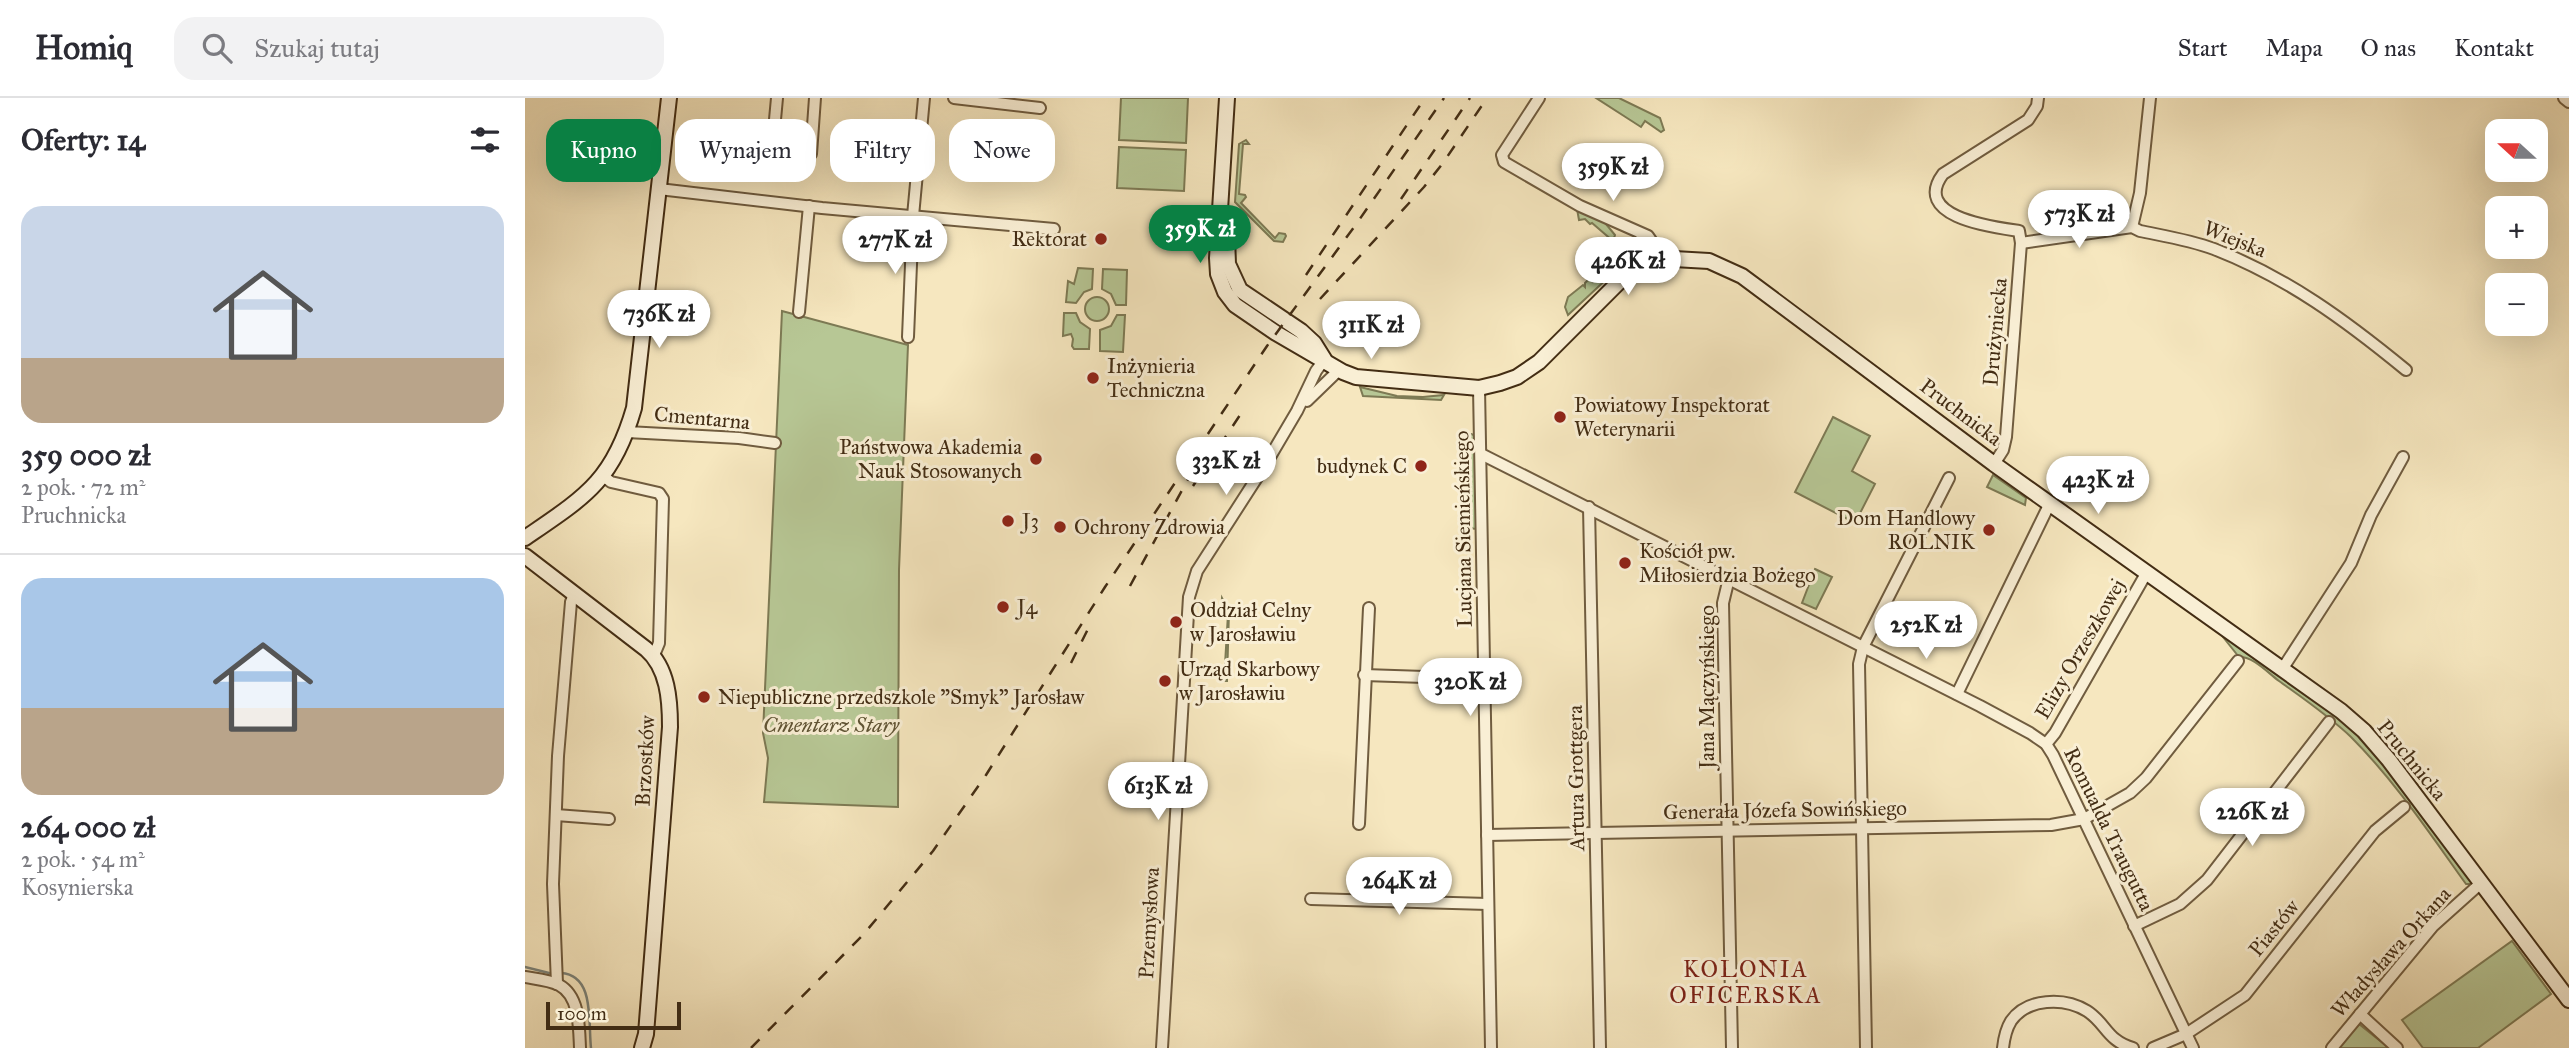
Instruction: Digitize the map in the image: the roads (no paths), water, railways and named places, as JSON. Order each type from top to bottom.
[{"type":"main road","points":[[525,538],[573,506],[603,476],[617,455],[627,432],[634,408],[669,98]]},
{"type":"main road","name":"Pruchnicka","points":[[1227,98],[1217,258],[1221,283],[1235,305],[1276,333],[1356,377],[1479,388],[1517,377],[1539,362],[1619,282],[1653,264],[1685,258],[1709,261],[1742,276],[1994,464],[2283,668],[2364,731],[2389,760],[2569,1000]]},
{"type":"main road","name":"Pruchnicka","points":[[1235,98],[1226,253],[1228,264],[1240,290],[1301,331],[1314,343],[1324,360]]},
{"type":"main road","points":[[525,556],[654,655]]},
{"type":"main road","name":"Brzostków","points":[[644,1041],[670,727],[668,695],[654,655]]},
{"type":"street","points":[[775,119],[777,98]]},
{"type":"street","points":[[814,119],[815,98]]},
{"type":"street","points":[[908,337],[913,216],[924,98]]},
{"type":"street","points":[[954,98],[1040,108]]},
{"type":"street","points":[[1539,98],[1501,155],[1504,162],[1580,206],[1648,236],[1655,246],[1653,264]]},
{"type":"street","name":"Drużyniecka","points":[[1994,464],[2003,450],[2006,437],[2021,243],[2019,231],[1959,218],[1939,206],[1936,200],[1937,182],[1943,174],[2028,120],[2037,106],[2038,98]]},
{"type":"street","points":[[2132,227],[2140,193],[2150,98]]},
{"type":"street","points":[[2564,98],[2569,102]]},
{"type":"street","points":[[659,189],[1054,229]]},
{"type":"street","points":[[799,312],[809,206]]},
{"type":"street","name":"Wiejska","points":[[2021,243],[2132,227],[2140,232],[2212,248],[2275,277],[2337,315],[2406,369]]},
{"type":"street","points":[[1297,411],[1324,360]]},
{"type":"street","points":[[1297,411],[1339,370]]},
{"type":"street","name":"Lucjana Siemieńskiego","points":[[1479,388],[1490,1048]]},
{"type":"street","name":"Przemysłowa","points":[[1162,1048],[1189,597],[1197,571],[1297,411]]},
{"type":"street","name":"Cmentarna","points":[[627,432],[665,432],[775,443]]},
{"type":"street","name":"Romualda Traugutta","points":[[1482,454],[1957,694],[2046,744],[2193,1048]]},
{"type":"street","points":[[2283,668],[2351,563],[2371,515],[2403,457]]},
{"type":"street","points":[[603,476],[611,482],[659,493],[663,499],[659,643],[654,655]]},
{"type":"street","points":[[1866,1048],[1859,664],[1863,648],[1949,478]]},
{"type":"street","points":[[1957,694],[2050,503]]},
{"type":"street","name":"Artura Grottgera","points":[[1589,507],[1600,1048]]},
{"type":"street","name":"Elizy Orzeszkowej","points":[[2046,744],[2055,733],[2147,572]]},
{"type":"street","name":"Jana Mączyńskiego","points":[[1729,578],[1723,603],[1732,1048]]},
{"type":"street","points":[[557,984],[553,884],[556,815],[571,601],[575,594]]},
{"type":"street","points":[[1359,824],[1369,608]]},
{"type":"street","name":"Generała Józefa Sowińskiego","points":[[1487,835],[2051,825],[2084,819],[2130,793],[2146,778],[2238,662]]},
{"type":"street","points":[[1364,675],[1485,679]]},
{"type":"street","points":[[2134,926],[2180,904],[2207,880],[2329,722]]},
{"type":"street","name":"Piastów","points":[[2154,1048],[2186,1034],[2245,995],[2375,831],[2404,807]]},
{"type":"street","points":[[556,815],[609,819]]},
{"type":"street","name":"Władysława Orkana","points":[[2332,1048],[2433,926],[2481,883]]},
{"type":"street","points":[[1311,898],[1488,904]]},
{"type":"street","points":[[525,977],[557,984],[568,991],[577,1016],[580,1048]]},
{"type":"street","points":[[2003,1048],[2010,1022],[2025,1008],[2040,1003],[2059,1002],[2077,1006],[2090,1013],[2110,1037],[2120,1045],[2133,1048]]},
{"type":"street","points":[[2360,1014],[2397,1048]]},
{"type":"waterway","points":[[525,967],[549,973]]},
{"type":"waterway","points":[[561,973],[572,976],[580,982],[585,991],[591,1048]]},
{"type":"railway","points":[[1306,275],[1425,98]]},
{"type":"railway","points":[[751,1048],[863,935],[933,851],[986,775],[1105,587],[1267,346],[1444,98]]},
{"type":"railway","points":[[1401,199],[1470,98]]},
{"type":"railway","points":[[1320,299],[1424,187],[1487,98]]},
{"type":"railway","points":[[1193,486],[1242,412]]},
{"type":"railway","points":[[1130,586],[1193,470]]},
{"type":"railway","points":[[1071,663],[1088,629]]},
{"type":"place","name":"Rektorat","points":[[1101,239]]},
{"type":"place","name":"Inżynieria Techniczna","points":[[1093,378]]},
{"type":"place","name":"Powiatowy Inspektorat Weterynarii","points":[[1560,417]]},
{"type":"place","name":"Państwowa Akademia Nauk Stosowanych","points":[[1036,459]]},
{"type":"place","name":"budynek C","points":[[1421,466]]},
{"type":"place","name":"J3","points":[[1008,521]]},
{"type":"place","name":"Ochrony Zdrowia","points":[[1060,527]]},
{"type":"place","name":"Dom Handlowy ROLNIK","points":[[1989,530]]},
{"type":"place","name":"Kościół pw. Miłosierdzia Bożego","points":[[1625,563]]},
{"type":"place","name":"J4","points":[[1003,607]]},
{"type":"place","name":"Oddział Celny w Jarosławiu","points":[[1176,622]]},
{"type":"place","name":"Urząd Skarbowy w Jarosławiu","points":[[1165,681]]},
{"type":"place","name":"Niepubliczne przedszkole \"Smyk\" Jarosław","points":[[704,697]]},
{"type":"district","name":"KOLONIA OFICERSKA","points":[[1746,982]]},
{"type":"park label","name":"Cmentarz Stary","points":[[831,725]]}]
